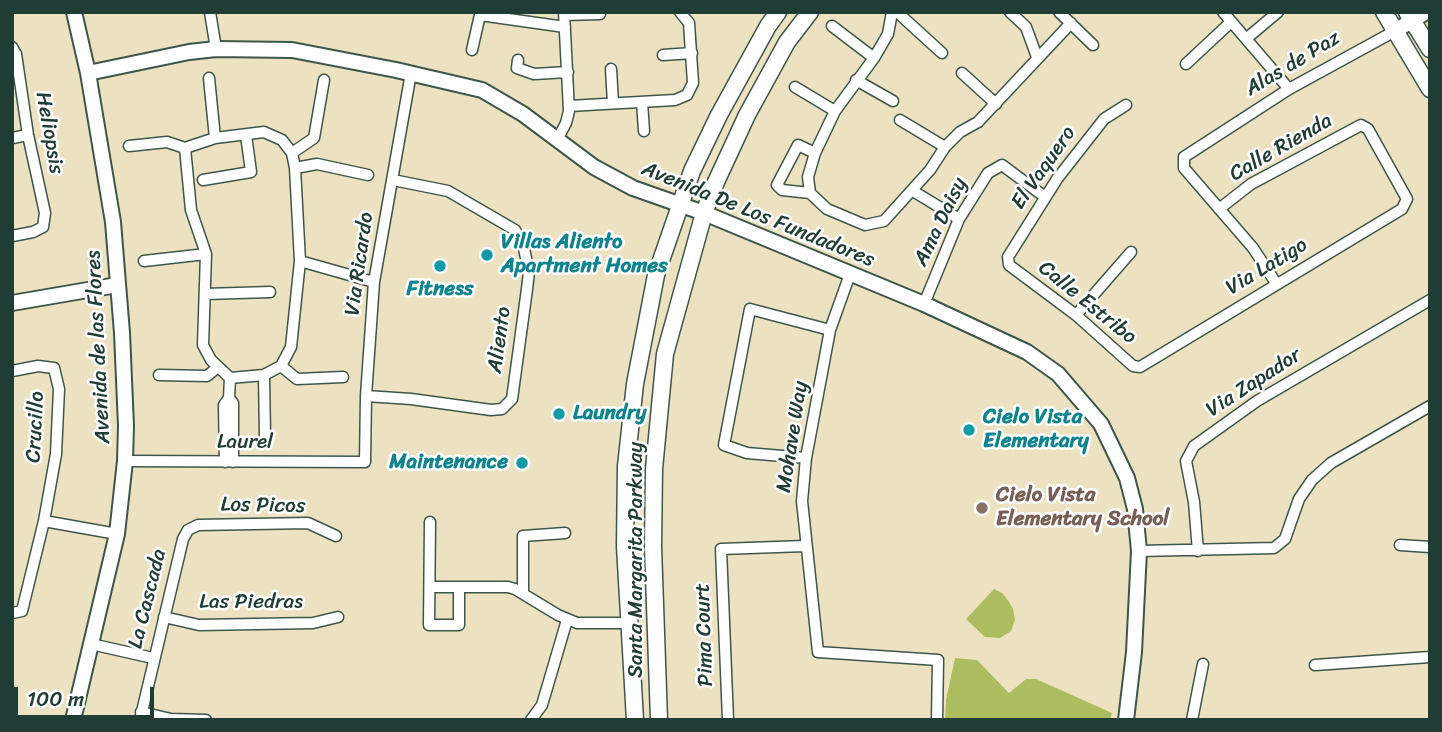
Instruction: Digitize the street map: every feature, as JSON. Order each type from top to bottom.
[{"type":"main road","name":"Santa Margarita Parkway","points":[[635,720],[625,546],[626,466],[635,384],[656,275],[692,171],[719,115],[778,12]]},
{"type":"main road","name":"Santa Margarita Parkway","points":[[659,720],[653,547],[654,469],[665,354],[704,213],[747,115],[788,43],[810,12]]},
{"type":"main road","points":[[1384,12],[1430,89]]},
{"type":"main road","points":[[1415,15],[1430,49]]},
{"type":"street","name":"Avenida de las Flores","points":[[73,720],[117,534],[125,461],[126,389],[113,222],[88,73],[74,12]]},
{"type":"street","points":[[210,12],[216,49]]},
{"type":"street","points":[[569,106],[675,100],[687,95],[693,83],[692,53],[684,15],[699,12]]},
{"type":"street","points":[[810,193],[808,177],[815,153],[835,111],[888,34],[892,12]]},
{"type":"street","points":[[897,12],[942,53]]},
{"type":"street","points":[[1010,12],[1026,27],[1037,57]]},
{"type":"street","points":[[1059,12],[1093,45]]},
{"type":"street","points":[[1223,12],[1289,89]]},
{"type":"street","points":[[1247,38],[1278,12]]},
{"type":"street","points":[[472,50],[480,14],[565,27]]},
{"type":"street","points":[[556,140],[566,123],[569,106],[564,14],[600,14]]},
{"type":"street","name":"Alas de Paz","points":[[1219,209],[1184,168],[1184,157],[1289,89],[1395,31],[1415,15]]},
{"type":"street","points":[[1186,64],[1231,22]]},
{"type":"street","points":[[815,153],[799,145],[777,185],[782,190],[810,193],[827,209],[865,225],[884,221],[913,191],[944,147],[978,122],[1071,23]]},
{"type":"street","points":[[832,26],[874,58]]},
{"type":"street","name":"Heliopsis","points":[[12,47],[16,54],[28,135],[45,213],[43,227],[12,236]]},
{"type":"street","name":"Avenida De Los Fundadores","points":[[88,73],[216,49],[302,51],[482,90],[523,114],[594,167],[617,180],[924,304],[1027,352],[1058,374],[1101,424],[1127,478],[1135,509],[1139,551],[1134,652],[1126,720]]},
{"type":"street","points":[[663,55],[692,53]]},
{"type":"street","points":[[519,60],[517,68],[534,74],[568,72]]},
{"type":"street","points":[[611,69],[612,103]]},
{"type":"street","name":"Via Ricardo","points":[[365,462],[366,396],[374,282],[411,73]]},
{"type":"street","points":[[962,73],[996,104]]},
{"type":"street","points":[[209,78],[215,138]]},
{"type":"street","points":[[292,153],[314,138],[324,80]]},
{"type":"street","points":[[856,80],[892,101]]},
{"type":"street","points":[[795,87],[835,111]]},
{"type":"street","points":[[642,102],[644,131]]},
{"type":"street","name":"El Vaquero","points":[[1009,265],[1008,257],[1045,197],[1104,119],[1126,105]]},
{"type":"street","points":[[900,120],[944,147]]},
{"type":"street","name":"Via Latigo","points":[[1143,366],[1402,209],[1407,199],[1365,125]]},
{"type":"street","name":"Calle Rienda","points":[[1219,209],[1261,178],[1357,126],[1365,125]]},
{"type":"street","points":[[129,146],[167,142],[185,148],[215,138],[264,132],[282,140],[292,153],[300,261],[291,347],[281,366],[264,375],[230,378],[202,345],[206,254],[191,210],[185,148]]},
{"type":"street","points":[[12,138],[28,135]]},
{"type":"street","points":[[203,180],[251,172],[246,135]]},
{"type":"street","points":[[295,168],[317,164],[368,175]]},
{"type":"street","name":"Ama Daisy","points":[[924,304],[960,219],[988,173],[1002,165],[1045,197]]},
{"type":"street","name":"Aliento","points":[[366,396],[502,409],[512,399],[527,289],[529,272],[523,244],[515,230],[448,191],[393,180]]},
{"type":"street","points":[[913,191],[960,219]]},
{"type":"street","points":[[1219,209],[1253,248],[1276,283]]},
{"type":"street","points":[[1076,315],[1131,252]]},
{"type":"street","points":[[144,261],[206,254]]},
{"type":"street","points":[[300,261],[374,282]]},
{"type":"street","name":"Calle Estribo","points":[[1009,265],[1076,315],[1133,366],[1143,366]]},
{"type":"street","name":"Mohave Way","points":[[850,274],[830,330],[806,457],[802,501],[818,652],[938,660],[937,720]]},
{"type":"street","points":[[12,303],[117,285]]},
{"type":"street","points":[[205,294],[270,292]]},
{"type":"street","name":"Via Zapador","points":[[1198,551],[1194,502],[1186,461],[1194,446],[1256,401],[1430,300]]},
{"type":"street","points":[[806,457],[747,453],[724,445],[750,309],[830,330]]},
{"type":"street","name":"Crucillo","points":[[12,371],[37,366],[54,368],[59,389],[56,454],[44,521],[17,612]]},
{"type":"street","points":[[281,366],[297,379],[343,377]]},
{"type":"street","points":[[159,375],[207,376],[218,367]]},
{"type":"street","points":[[264,375],[265,438]]},
{"type":"street","points":[[229,462],[224,405],[229,398],[230,378]]},
{"type":"street","points":[[1139,551],[1274,548],[1285,539],[1299,499],[1312,480],[1331,463],[1430,405]]},
{"type":"street","name":"Laurel","points":[[125,461],[365,462]]},
{"type":"street","points":[[44,521],[117,534]]},
{"type":"street","points":[[429,522],[429,625],[459,625],[458,587]]},
{"type":"street","name":"Los Picos","points":[[188,530],[198,525],[309,523],[336,536]]},
{"type":"street","name":"La Cascada","points":[[140,716],[183,539],[188,530]]},
{"type":"street","points":[[523,593],[523,536],[565,533]]},
{"type":"street","points":[[1400,545],[1430,547]]},
{"type":"street","name":"Pima Court","points":[[728,720],[721,549],[805,546]]},
{"type":"street","points":[[430,587],[508,587],[567,620],[586,625],[629,623]]},
{"type":"street","name":"Las Piedras","points":[[164,617],[199,625],[313,623],[338,617]]},
{"type":"street","points":[[531,720],[542,705],[567,620]]},
{"type":"street","points":[[91,644],[153,658]]},
{"type":"street","points":[[1315,665],[1430,657]]},
{"type":"street","points":[[1192,720],[1203,664]]},
{"type":"street","points":[[140,716],[206,720]]},
{"type":"green space","points":[[994,589],[1002,593],[1009,602],[1015,620],[1011,631],[1000,638],[985,637],[966,619]]},
{"type":"green space","points":[[955,658],[977,660],[1009,693],[1026,679],[1036,679],[1112,713],[1110,720],[945,720],[946,700]]},
{"type":"place","name":"Villas Aliento Apartment Homes","points":[[487,255]]},
{"type":"place","name":"Fitness","points":[[440,266]]},
{"type":"place","name":"Laundry","points":[[559,414]]},
{"type":"place","name":"Cielo Vista Elementary","points":[[969,430]]},
{"type":"place","name":"Maintenance","points":[[522,463]]},
{"type":"place","name":"Cielo Vista Elementary School","points":[[982,508]]}]
